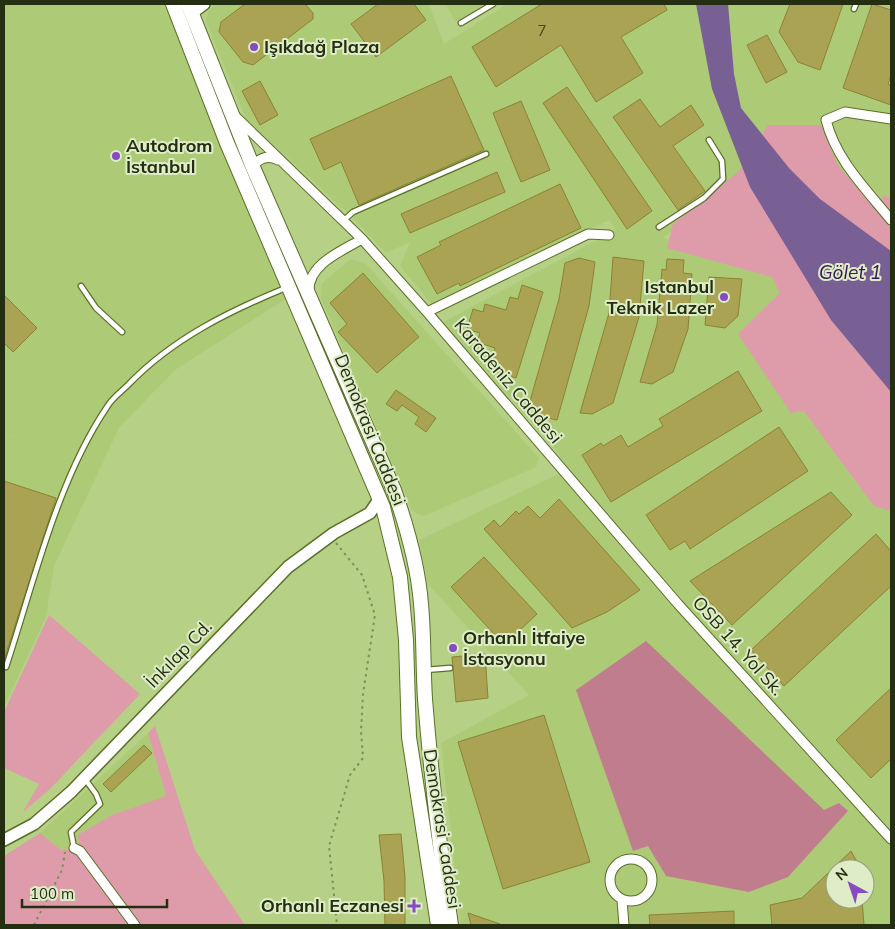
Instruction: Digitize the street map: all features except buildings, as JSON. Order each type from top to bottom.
[{"type":"main road","name":"Demokrasi Caddesi","points":[[173,4],[227,143],[379,494],[400,577],[405,620],[409,737],[438,925]]},
{"type":"main road","name":"Demokrasi Caddesi","points":[[190,8],[252,166],[394,490],[406,528],[420,595],[436,819],[451,925]]},
{"type":"main road","points":[[379,494],[393,519],[406,528]]},
{"type":"main road","points":[[406,688],[424,670]]},
{"type":"street","points":[[190,8],[204,4]]},
{"type":"street","name":"Karadeniz Caddesi","points":[[228,104],[243,126],[362,239],[427,312],[563,472]]},
{"type":"street","points":[[891,119],[845,112],[826,120],[831,138],[847,167],[891,220]]},
{"type":"street","points":[[248,190],[247,176],[252,166],[263,158],[269,157],[285,164]]},
{"type":"street","name":"Karadeniz Caddesi","points":[[427,312],[588,234],[609,235]]},
{"type":"street","points":[[309,296],[310,278],[316,270],[362,239]]},
{"type":"street","name":"OSB 14. Yol Sk.","points":[[563,472],[678,604],[891,839]]},
{"type":"street","name":"İnkılap Cd.","points":[[4,840],[34,824],[84,778],[282,573],[330,535],[374,508],[379,494]]},
{"type":"street","points":[[359,518],[375,516],[381,519],[389,530]]},
{"type":"street","points":[[70,848],[80,851],[135,925]]},
{"type":"street","points":[[622,900],[636,901],[643,898],[652,886],[651,872],[641,861],[626,859],[611,871],[610,885],[612,891],[622,900],[624,925]]},
{"type":"lane","points":[[461,23],[493,4]]},
{"type":"lane","points":[[854,10],[856,4]]},
{"type":"lane","points":[[659,227],[704,198],[723,179],[722,161],[709,140]]},
{"type":"lane","points":[[343,221],[353,212],[486,154]]},
{"type":"lane","points":[[81,286],[96,308],[122,332]]},
{"type":"lane","points":[[4,666],[6,667],[64,490],[107,405],[143,368],[178,342],[234,309],[289,286]]},
{"type":"lane","points":[[424,670],[450,668]]},
{"type":"lane","points":[[70,848],[71,832],[100,804],[96,794],[84,778]]},
{"type":"path","points":[[330,535],[362,575],[375,615],[363,694],[361,732],[363,758],[350,775],[329,846],[336,925]]},
{"type":"path","points":[[34,925],[62,870],[70,848]]},
{"type":"shaded area","name":"Autodrom İstanbul","points":[[4,4],[168,4],[287,298],[175,370],[119,428],[54,566],[46,617],[4,707],[4,438],[16,435],[4,437]]},
{"type":"shaded area","points":[[216,4],[429,4],[444,44],[507,4],[891,4],[891,925],[461,925],[441,743],[529,695],[428,584],[419,540],[563,472],[558,452],[443,322],[616,230],[609,220],[432,305],[400,266],[410,242],[386,253],[351,216],[246,119],[206,21],[209,10]],"holes":[[[743,186],[775,272],[663,238],[663,237]]]},
{"type":"shaded area","points":[[446,4],[486,4],[455,22]]},
{"type":"shaded area","points":[[768,125],[821,125],[837,164],[875,209],[885,194],[891,201],[891,511],[874,506],[804,411],[791,413],[738,334],[780,293],[772,277],[667,248],[673,224],[739,171]]},
{"type":"shaded area","points":[[351,259],[366,264],[539,458],[536,467],[424,516],[413,512],[321,298],[322,283]]},
{"type":"shaded area","points":[[49,615],[140,694],[50,789],[23,812],[39,784],[4,768],[4,712]]},
{"type":"shaded area","points":[[646,641],[824,810],[839,803],[848,811],[788,877],[749,892],[666,876],[648,846],[633,851],[576,690]]},
{"type":"shaded area","points":[[155,726],[195,850],[245,925],[4,925],[4,856],[40,833],[61,850],[80,849],[78,835],[112,815],[166,796],[148,733]]},
{"type":"shaded area","points":[[148,733],[166,796],[112,815],[79,835],[81,849],[61,850],[40,833]]},
{"type":"water","name":"Gölet 1","points":[[696,4],[728,4],[734,74],[741,108],[789,168],[820,199],[891,251],[891,392],[831,320],[750,187],[712,89]]},
{"type":"place","name":"Işıkdağ Plaza","points":[[254,47]]},
{"type":"place","name":"Autodrom İstanbul","points":[[116,156]]},
{"type":"place","name":"Istanbul Teknik Lazer","points":[[724,297]]},
{"type":"place","name":"Orhanlı İtfaiye İstasyonu","points":[[453,648]]},
{"type":"place","name":"Orhanlı Eczanesi","points":[[414,906]]}]
